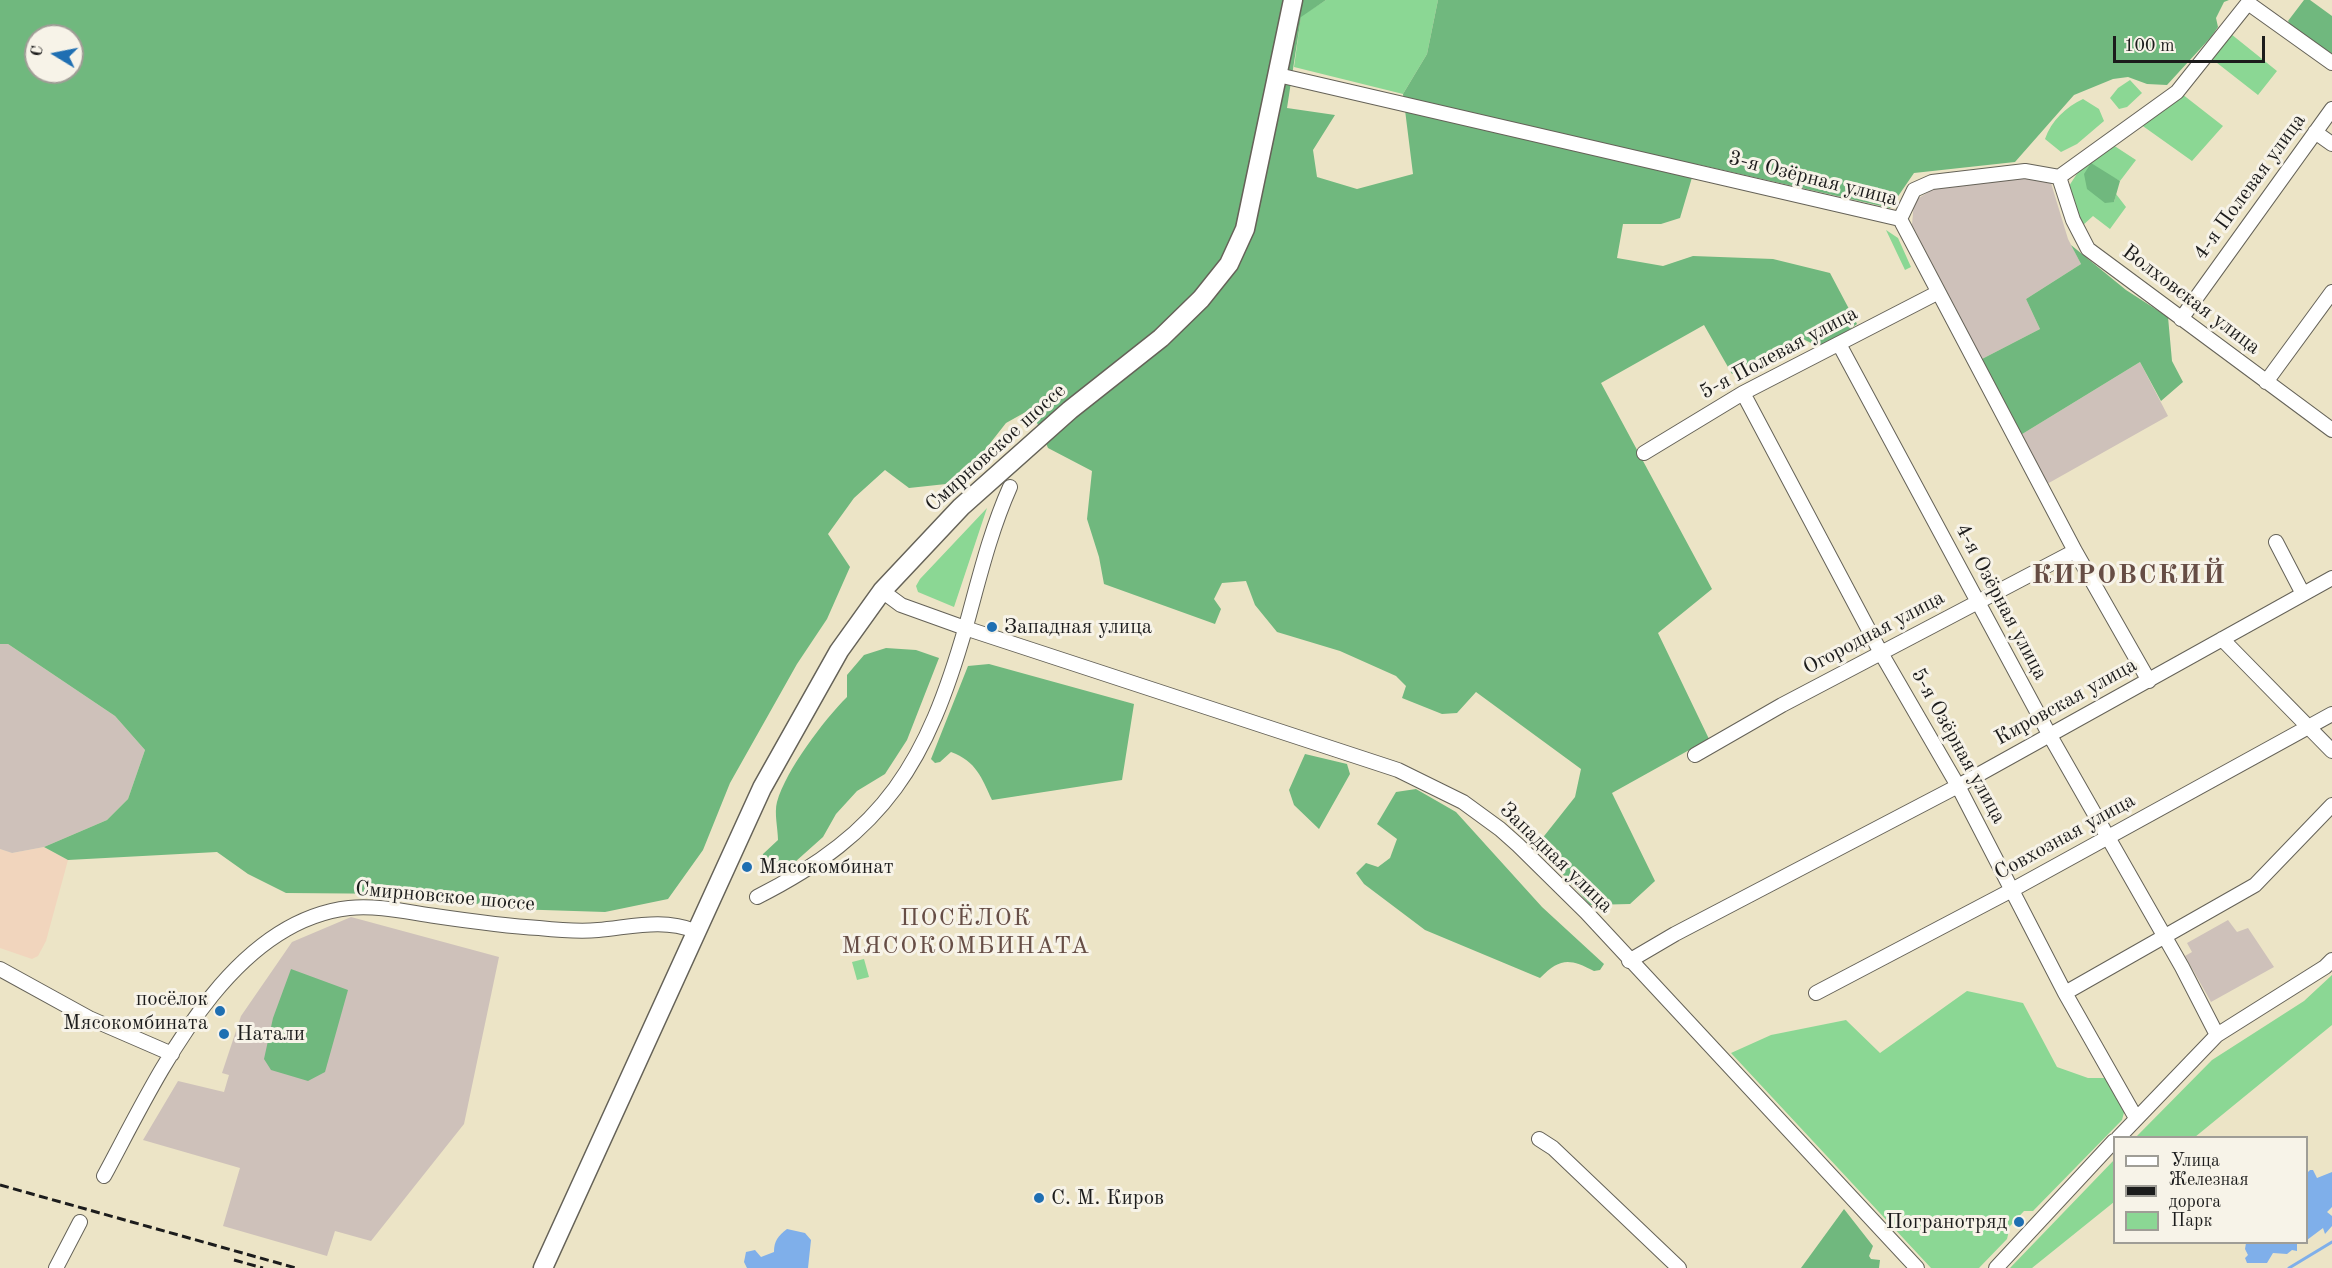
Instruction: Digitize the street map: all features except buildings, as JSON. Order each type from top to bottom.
[{"type":"main road","name":"Смирновское шоссе","points":[[543,1268],[762,788],[788,738],[839,651],[882,591],[961,507],[1044,433],[1161,338],[1201,299],[1228,264],[1245,229],[1293,0]]},
{"type":"street","points":[[1900,219],[1914,190],[1932,182],[2025,171],[2059,177],[2177,92],[2248,3],[2332,63]]},
{"type":"street","name":"3-я Озёрная улица","points":[[1278,75],[1900,219],[1937,293],[2075,550],[2149,681]]},
{"type":"street","name":"4-я Полевая улица","points":[[2181,319],[2332,109]]},
{"type":"street","points":[[2315,132],[2332,144]]},
{"type":"street","name":"Волховская улица","points":[[2059,177],[2073,220],[2088,249],[2332,430]]},
{"type":"street","points":[[2266,382],[2332,292]]},
{"type":"street","name":"5-я Полевая улица","points":[[1644,453],[1743,393],[1937,293]]},
{"type":"street","name":"4-я Озёрная улица","points":[[1839,344],[2049,734],[2164,936],[2217,1035]]},
{"type":"street","name":"5-я Озёрная улица","points":[[1743,393],[1881,653],[1958,786],[2065,993],[2136,1118]]},
{"type":"street","name":"Смирновское шоссе","points":[[757,897],[838,849],[887,801],[915,761],[939,712],[994,522],[1010,487]]},
{"type":"street","points":[[2276,542],[2303,594]]},
{"type":"street","name":"Огородная улица","points":[[1695,755],[2075,550]]},
{"type":"street","name":"Кировская улица","points":[[1629,961],[1675,934],[1958,786],[2332,578]]},
{"type":"street","name":"Западная улица","points":[[882,591],[902,605],[965,628],[1398,770],[1442,790],[1500,828],[1586,912],[1629,961],[1917,1268]]},
{"type":"street","points":[[2222,639],[2332,751]]},
{"type":"street","name":"Совхозная улица","points":[[1816,993],[2012,890],[2332,714]]},
{"type":"street","points":[[2065,993],[2255,885],[2332,804]]},
{"type":"street","name":"Смирновское шоссе","points":[[104,1176],[152,1084],[213,994],[248,958],[285,932],[327,913],[365,908],[496,924],[577,930],[660,922],[678,924],[695,931]]},
{"type":"street","points":[[2119,1136],[2217,1035],[2325,967],[2332,960]]},
{"type":"street","points":[[0,969],[89,1018],[172,1054]]},
{"type":"street","points":[[1539,1139],[1553,1148],[1679,1268]]},
{"type":"street","points":[[1996,1268],[2113,1143]]},
{"type":"street","points":[[56,1268],[80,1222]]},
{"type":"shaded area","points":[[2025,177],[2051,183],[2068,239],[2081,264],[2026,299],[2040,329],[1982,359],[1912,225],[1914,201],[1933,189]]},
{"type":"shaded area","points":[[2140,362],[2168,416],[2047,484],[2019,436]]},
{"type":"shaded area","points":[[0,644],[8,644],[115,716],[145,750],[128,799],[107,820],[44,847],[12,853],[0,849]]},
{"type":"shaded area","points":[[44,847],[68,860],[46,941],[38,956],[32,959],[0,948],[0,849],[12,853]]},
{"type":"shaded area","points":[[351,917],[499,957],[464,1124],[371,1241],[335,1231],[327,1256],[223,1226],[240,1168],[143,1140],[178,1081],[224,1092],[229,1075],[222,1073],[241,1016],[292,942]]},
{"type":"shaded area","points":[[2228,920],[2237,932],[2248,928],[2274,967],[2211,1002],[2185,956],[2192,952],[2187,943]]},
{"type":"green space","points":[[0,0],[1326,0],[1301,17],[1287,108],[1335,115],[1313,150],[1317,177],[1357,189],[1413,174],[1403,94],[1427,54],[1438,0],[2229,0],[2224,2],[2216,18],[2218,27],[2211,37],[2167,85],[2147,84],[2128,77],[2113,79],[2074,95],[2015,162],[1914,173],[1890,208],[1696,164],[1680,218],[1661,224],[1623,224],[1617,258],[1663,266],[1693,256],[1773,259],[1830,273],[1857,324],[1823,349],[1803,339],[1732,374],[1704,325],[1601,383],[1712,589],[1658,633],[1709,739],[1612,793],[1655,881],[1630,904],[1590,905],[1537,845],[1575,797],[1581,769],[1476,692],[1457,713],[1442,714],[1402,698],[1406,686],[1396,676],[1340,651],[1277,632],[1255,605],[1246,581],[1222,583],[1214,599],[1221,609],[1215,624],[1104,584],[1099,557],[1087,519],[1092,471],[1048,448],[1031,409],[1006,423],[984,451],[946,484],[909,488],[885,470],[854,498],[828,534],[850,567],[827,619],[797,664],[730,783],[703,850],[668,899],[605,912],[512,909],[412,894],[286,893],[248,874],[217,852],[68,860],[44,847],[107,820],[128,799],[145,750],[115,716],[8,644],[0,644]]},
{"type":"green space","points":[[1326,0],[1438,0],[1427,54],[1403,94],[1294,67],[1301,16]]},
{"type":"green space","points":[[2304,0],[2310,0],[2332,16],[2332,57],[2292,27],[2288,21]]},
{"type":"green space","points":[[2231,34],[2277,71],[2258,95],[2212,59]]},
{"type":"green space","points":[[2130,80],[2142,93],[2127,107],[2119,109],[2110,98],[2118,88]]},
{"type":"green space","points":[[2182,94],[2223,126],[2192,161],[2140,124],[2160,113]]},
{"type":"green space","points":[[2083,99],[2099,109],[2104,121],[2077,144],[2061,152],[2045,139],[2051,126],[2060,115]]},
{"type":"green space","points":[[2113,145],[2136,160],[2120,181],[2110,176],[2114,202],[2116,194],[2126,207],[2110,229],[2093,216],[2082,226],[2069,186],[2080,169]]},
{"type":"green space","points":[[2091,163],[2120,181],[2114,202],[2105,203],[2087,189],[2084,174]]},
{"type":"green space","points":[[1886,230],[1898,238],[1911,267],[1905,270]]},
{"type":"green space","points":[[2071,245],[2126,290],[2168,317],[2172,361],[2183,382],[2161,401],[2140,362],[2019,436],[1982,359],[2040,329],[2026,299],[2081,264]]},
{"type":"green space","points":[[987,508],[954,607],[918,592],[916,586],[920,579]]},
{"type":"green space","points":[[886,648],[916,650],[939,658],[907,740],[885,774],[857,791],[836,814],[823,837],[795,862],[770,874],[762,869],[763,854],[778,840],[776,806],[788,775],[817,732],[847,697],[847,675],[864,655]]},
{"type":"green space","points":[[989,664],[1134,704],[1122,780],[992,800],[977,771],[967,760],[951,752],[940,762],[935,763],[931,759],[968,666]]},
{"type":"green space","points":[[1305,754],[1347,764],[1350,774],[1319,829],[1294,805],[1289,790]]},
{"type":"green space","points":[[1416,789],[1456,812],[1542,907],[1604,964],[1600,970],[1594,971],[1578,964],[1565,962],[1553,967],[1540,978],[1425,930],[1364,884],[1356,873],[1366,863],[1378,867],[1390,858],[1397,839],[1377,824],[1396,792]]},
{"type":"green space","points":[[864,959],[869,977],[857,980],[852,962]]},
{"type":"green space","points":[[291,969],[348,990],[325,1072],[308,1081],[271,1070],[264,1059],[273,1018]]},
{"type":"green space","points":[[2332,975],[2332,1025],[2196,1136],[2137,1136],[2212,1060],[2304,1001]]},
{"type":"green space","points":[[1967,991],[2023,1003],[2057,1067],[2088,1078],[2106,1078],[2125,1109],[2122,1120],[2033,1211],[2024,1211],[2010,1226],[2007,1239],[1979,1268],[1931,1268],[1731,1053],[1771,1035],[1846,1020],[1880,1053]]},
{"type":"green space","points":[[2113,1161],[2113,1203],[2032,1268],[2010,1268]]},
{"type":"green space","points":[[1844,1209],[1873,1246],[1869,1256],[1871,1259],[1880,1260],[1879,1268],[1801,1268]]},
{"type":"water","points":[[2313,1170],[2317,1178],[2332,1172],[2332,1207],[2327,1212],[2332,1216],[2332,1226],[2325,1234],[2323,1228],[2308,1239],[2308,1172]]},
{"type":"water","points":[[787,1229],[805,1233],[811,1240],[808,1268],[747,1268],[744,1262],[746,1252],[755,1250],[761,1257],[774,1252],[777,1239]]},
{"type":"water","points":[[2246,1244],[2297,1244],[2297,1251],[2292,1250],[2287,1254],[2273,1253],[2267,1263],[2247,1263],[2245,1258],[2248,1255]]},
{"type":"waterway","points":[[2289,1268],[2332,1242]]},
{"type":"railway","points":[[0,1185],[296,1268]]},
{"type":"railway","points":[[234,1260],[263,1268]]},
{"type":"place","name":"Западная улица","points":[[992,627]]},
{"type":"place","name":"Мясокомбинат","points":[[747,867]]},
{"type":"place","name":"посёлок Мясокомбината","points":[[220,1011]]},
{"type":"place","name":"Натали","points":[[224,1034]]},
{"type":"place","name":"С. М. Киров","points":[[1039,1198]]},
{"type":"place","name":"Погранотряд","points":[[2019,1222]]},
{"type":"district","name":"КИРОВСКИЙ","points":[[2129,576]]},
{"type":"district","name":"ПОСЁЛОК МЯСОКОМБИНАТА","points":[[966,933]]}]
